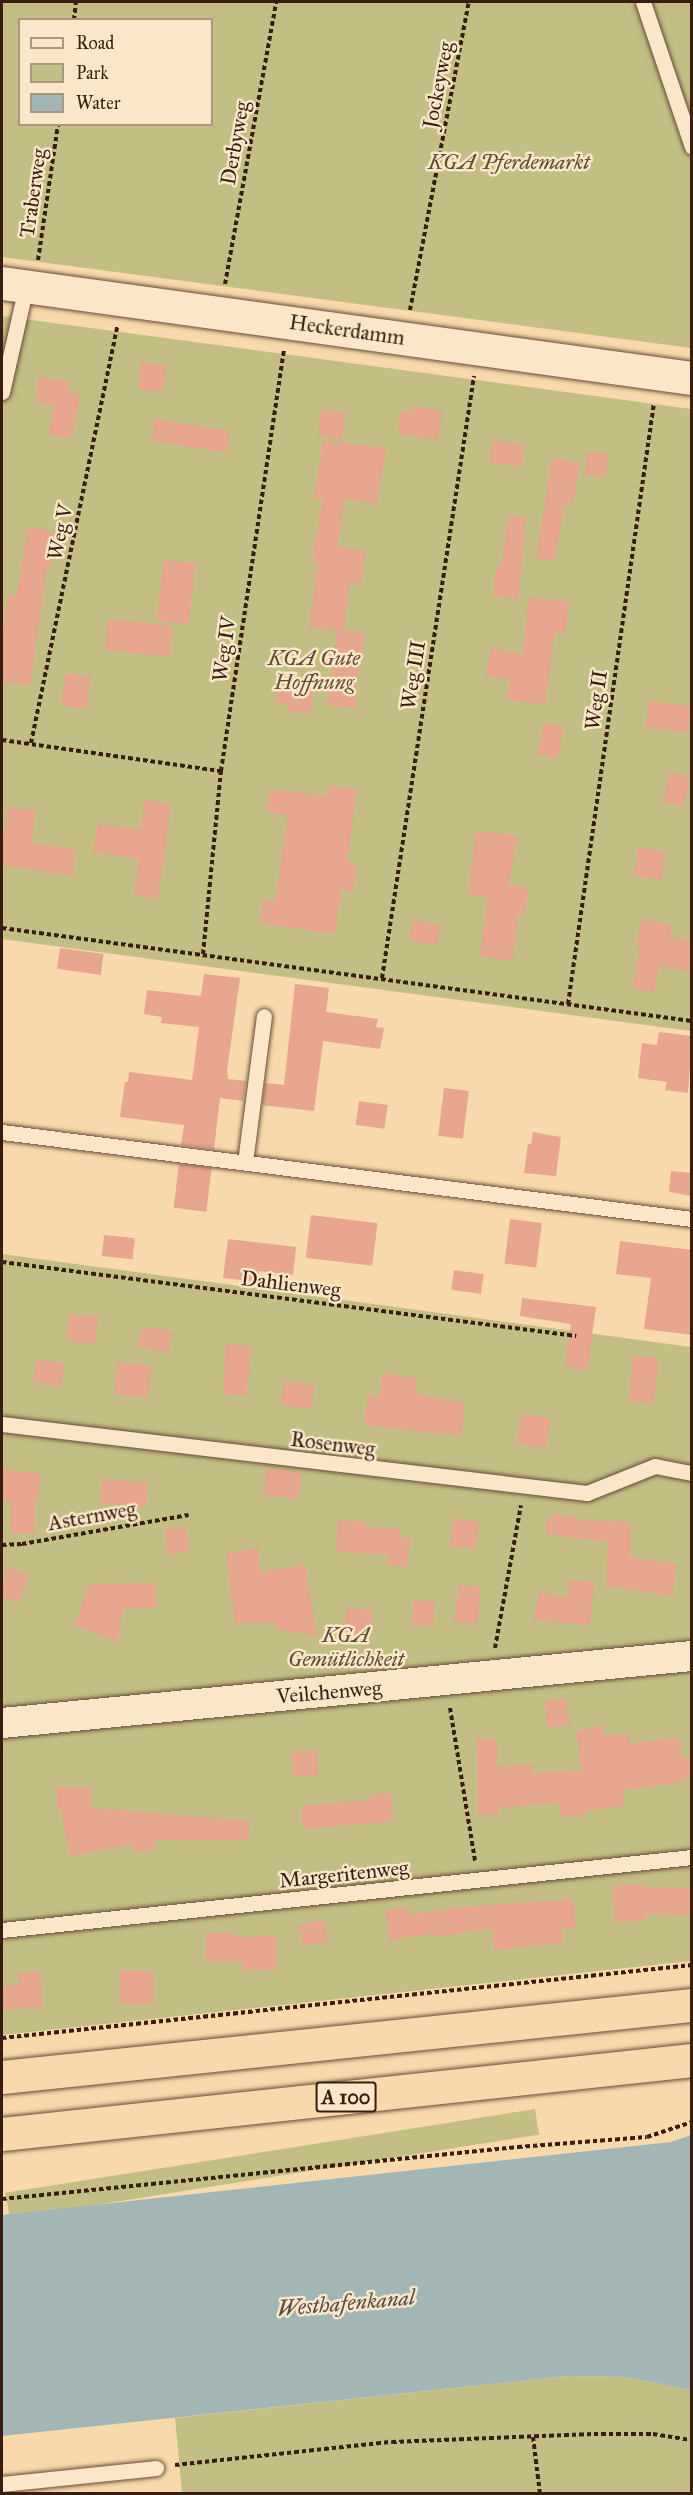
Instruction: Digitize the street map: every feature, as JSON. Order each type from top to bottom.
[{"type":"highway","points":[[2,2077],[692,2005]]},
{"type":"highway","name":"A 100","points":[[2,2134],[692,2060]]},
{"type":"street","name":"Heckerdamm","points":[[22,278],[692,378]]},
{"type":"street","name":"Veilchenweg","points":[[2,1723],[692,1656]]},
{"type":"lane","points":[[643,2],[692,147]]},
{"type":"lane","points":[[2,392],[22,278]]},
{"type":"lane","points":[[245,1162],[264,1016]]},
{"type":"lane","points":[[2,1132],[692,1219]]},
{"type":"lane","name":"Rosenweg","points":[[2,1424],[587,1494],[655,1466],[692,1473]]},
{"type":"lane","name":"Margeritenweg","points":[[2,1930],[692,1857]]},
{"type":"lane","points":[[2,2484],[156,2468]]},
{"type":"path","points":[[74,18],[76,2]]},
{"type":"path","name":"Derbyweg","points":[[224,291],[276,2]]},
{"type":"path","name":"Jockeyweg","points":[[409,316],[469,2]]},
{"type":"path","name":"Traberweg","points":[[22,278],[58,126]]},
{"type":"path","name":"Weg V","points":[[31,743],[117,326]]},
{"type":"path","name":"Weg IV","points":[[203,954],[221,771],[284,349]]},
{"type":"path","name":"Weg III","points":[[382,978],[474,375]]},
{"type":"path","name":"Weg II","points":[[568,1004],[654,399]]},
{"type":"path","points":[[2,740],[221,771]]},
{"type":"path","points":[[2,928],[692,1022]]},
{"type":"path","name":"Dahlienweg","points":[[2,1262],[576,1336]]},
{"type":"path","points":[[490,1676],[524,1487]]},
{"type":"path","name":"Asternweg","points":[[2,1545],[188,1515]]},
{"type":"path","points":[[446,1681],[478,1881]]},
{"type":"path","points":[[2,2038],[692,1965]]},
{"type":"path","points":[[2,2199],[518,2146],[647,2137],[692,2122]]},
{"type":"path","points":[[156,2468],[392,2442],[653,2434],[692,2440]]},
{"type":"path","points":[[533,2437],[540,2493]]},
{"type":"green space","name":"KGA Pferdemarkt","points":[[2,2],[691,2],[691,348],[2,257]]},
{"type":"green space","name":"KGA Gute Hoffnung","points":[[2,316],[691,409],[691,1031],[2,939]]},
{"type":"green space","name":"KGA Gemütlichkeit","points":[[2,1254],[691,1347],[691,1961],[2,2035]]},
{"type":"green space","points":[[535,2109],[539,2135],[10,2219],[6,2193]]},
{"type":"green space","points":[[567,2376],[626,2377],[691,2390],[691,2493],[182,2493],[175,2418]]},
{"type":"water","name":"Westhafenkanal","points":[[691,2135],[691,2390],[626,2377],[567,2376],[2,2436],[2,2215],[671,2142]]},
{"type":"building","points":[[142,362],[167,366],[162,393],[138,389]]},
{"type":"building","points":[[39,377],[70,382],[68,391],[80,394],[72,438],[49,435],[54,406],[35,402]]},
{"type":"building","points":[[413,407],[442,411],[438,440],[398,434],[401,411],[412,412]]},
{"type":"building","points":[[322,409],[346,413],[341,439],[318,436]]},
{"type":"building","points":[[155,419],[230,431],[227,453],[152,441]]},
{"type":"building","points":[[323,440],[386,448],[377,504],[345,499],[337,546],[366,551],[361,584],[350,582],[344,630],[365,633],[356,687],[356,708],[327,705],[337,631],[309,627],[318,563],[312,562],[323,499],[314,498]]},
{"type":"building","points":[[493,440],[525,445],[521,467],[490,462]]},
{"type":"building","points":[[588,451],[609,454],[605,478],[585,475]]},
{"type":"building","points":[[552,458],[580,463],[573,504],[565,503],[554,561],[536,558]]},
{"type":"building","points":[[509,515],[526,517],[518,599],[493,596],[496,566],[501,567]]},
{"type":"building","points":[[28,527],[56,532],[51,567],[47,566],[30,685],[2,682],[2,634],[8,594],[17,595]]},
{"type":"building","points":[[164,560],[196,564],[188,624],[157,621]]},
{"type":"building","points":[[529,597],[569,602],[565,634],[555,632],[545,705],[507,699],[510,680],[486,676],[491,648],[522,654]]},
{"type":"building","points":[[108,619],[173,626],[169,657],[105,650]]},
{"type":"building","points":[[66,673],[91,677],[86,710],[61,706]]},
{"type":"building","points":[[277,682],[314,685],[311,713],[288,711],[288,705],[276,704]]},
{"type":"building","points":[[649,701],[692,707],[688,733],[645,727]]},
{"type":"building","points":[[544,723],[564,727],[558,758],[538,754]]},
{"type":"building","points":[[669,772],[690,776],[684,806],[663,802]]},
{"type":"building","points":[[328,786],[357,790],[347,861],[357,863],[353,892],[342,890],[334,934],[260,923],[263,900],[275,901],[288,815],[267,812],[270,789],[326,796]]},
{"type":"building","points":[[145,800],[171,805],[158,899],[134,895],[139,859],[93,852],[98,824],[140,829]]},
{"type":"building","points":[[8,807],[36,811],[31,843],[76,849],[72,876],[2,865],[2,842]]},
{"type":"building","points":[[476,831],[517,836],[509,884],[529,889],[524,915],[519,914],[512,961],[480,956],[488,898],[468,894]]},
{"type":"building","points":[[638,848],[666,852],[662,880],[634,876]]},
{"type":"building","points":[[641,919],[672,925],[670,937],[692,940],[692,972],[659,966],[654,992],[633,989],[640,945],[637,945]]},
{"type":"building","points":[[413,920],[441,925],[437,946],[409,941]]},
{"type":"building","points":[[60,948],[104,954],[101,975],[57,969]]},
{"type":"building","points":[[204,974],[240,978],[227,1071],[228,1079],[246,1081],[243,1101],[220,1098],[214,1149],[181,1145],[184,1125],[120,1117],[125,1082],[128,1082],[129,1072],[192,1080],[199,1027],[161,1023],[162,1017],[144,1014],[147,990],[201,996]]},
{"type":"building","points":[[295,984],[329,988],[326,1012],[378,1019],[376,1027],[384,1028],[380,1049],[323,1041],[314,1111],[262,1105],[265,1083],[284,1085]]},
{"type":"building","points":[[659,1032],[692,1036],[688,1093],[665,1090],[667,1082],[638,1078],[642,1043],[657,1045]]},
{"type":"building","points":[[444,1088],[469,1091],[463,1139],[438,1136]]},
{"type":"building","points":[[359,1101],[388,1105],[384,1129],[356,1125]]},
{"type":"building","points":[[533,1132],[561,1137],[556,1176],[524,1173],[528,1144],[531,1144]]},
{"type":"building","points":[[179,1164],[212,1168],[206,1212],[174,1208]]},
{"type":"building","points":[[671,1171],[692,1173],[692,1196],[669,1192]]},
{"type":"building","points":[[311,1215],[378,1223],[372,1266],[306,1258]]},
{"type":"building","points":[[510,1219],[542,1223],[536,1268],[505,1264]]},
{"type":"building","points":[[104,1235],[135,1238],[133,1259],[102,1256]]},
{"type":"building","points":[[228,1239],[296,1247],[293,1275],[259,1271],[258,1282],[223,1278]]},
{"type":"building","points":[[620,1241],[692,1250],[692,1335],[644,1329],[651,1278],[616,1274]]},
{"type":"building","points":[[454,1270],[484,1274],[481,1294],[451,1290]]},
{"type":"building","points":[[522,1298],[596,1307],[587,1371],[565,1366],[571,1324],[520,1316]]},
{"type":"building","points":[[69,1314],[98,1317],[95,1344],[66,1341]]},
{"type":"building","points":[[142,1326],[172,1332],[168,1353],[138,1347]]},
{"type":"building","points":[[226,1343],[252,1347],[246,1395],[223,1394]]},
{"type":"building","points":[[634,1355],[659,1358],[653,1404],[628,1401]]},
{"type":"building","points":[[37,1359],[65,1364],[61,1387],[33,1382]]},
{"type":"building","points":[[118,1362],[152,1366],[148,1398],[114,1394]]},
{"type":"building","points":[[382,1373],[417,1378],[415,1394],[465,1403],[461,1436],[364,1425],[368,1395],[380,1396]]},
{"type":"building","points":[[284,1381],[315,1386],[311,1410],[280,1405]]},
{"type":"building","points":[[522,1414],[551,1419],[545,1449],[517,1444]]},
{"type":"building","points":[[267,1468],[302,1472],[298,1499],[264,1495]]},
{"type":"building","points":[[2,1469],[41,1474],[38,1501],[35,1501],[35,1533],[11,1533],[11,1501],[2,1500]]},
{"type":"building","points":[[102,1479],[148,1483],[146,1507],[100,1503]]},
{"type":"building","points":[[552,1514],[576,1517],[575,1520],[631,1522],[630,1557],[677,1564],[672,1596],[606,1586],[608,1542],[546,1534],[547,1519],[551,1519]]},
{"type":"building","points":[[454,1518],[480,1522],[475,1550],[450,1546]]},
{"type":"building","points":[[338,1520],[365,1522],[365,1527],[401,1529],[400,1537],[410,1538],[407,1567],[387,1565],[388,1555],[336,1551]]},
{"type":"building","points":[[186,1527],[189,1552],[168,1554],[165,1530]]},
{"type":"building","points":[[258,1548],[260,1572],[305,1565],[317,1636],[276,1629],[277,1623],[235,1623],[226,1553]]},
{"type":"building","points":[[9,1567],[29,1575],[18,1603],[2,1597],[2,1586]]},
{"type":"building","points":[[569,1580],[594,1582],[590,1625],[534,1620],[539,1592],[567,1597]]},
{"type":"building","points":[[156,1583],[156,1608],[123,1608],[118,1642],[75,1625],[89,1584]]},
{"type":"building","points":[[458,1585],[481,1587],[478,1624],[455,1622]]},
{"type":"building","points":[[414,1600],[435,1602],[433,1627],[412,1625]]},
{"type":"building","points":[[347,1607],[374,1611],[370,1640],[343,1637]]},
{"type":"building","points":[[566,1698],[570,1725],[548,1728],[544,1701]]},
{"type":"building","points":[[602,1725],[603,1734],[629,1735],[630,1744],[679,1737],[682,1758],[692,1756],[692,1777],[684,1778],[685,1782],[623,1790],[625,1805],[586,1811],[586,1816],[561,1817],[560,1802],[498,1808],[498,1815],[478,1815],[477,1739],[497,1739],[497,1767],[533,1764],[533,1773],[582,1770],[576,1732]]},
{"type":"building","points":[[317,1751],[318,1776],[293,1777],[292,1752]]},
{"type":"building","points":[[57,1787],[92,1788],[91,1808],[250,1821],[248,1840],[155,1840],[156,1849],[133,1852],[132,1844],[70,1856],[61,1809],[57,1809]]},
{"type":"building","points":[[391,1793],[393,1821],[303,1829],[301,1806],[370,1800],[370,1795]]},
{"type":"building","points":[[644,1884],[644,1887],[692,1888],[692,1915],[646,1914],[647,1920],[615,1922],[612,1886]]},
{"type":"building","points":[[573,1899],[576,1928],[562,1929],[563,1943],[494,1950],[492,1928],[433,1937],[433,1933],[390,1940],[385,1910],[408,1907],[409,1915],[455,1908]]},
{"type":"building","points":[[324,1920],[328,1942],[303,1946],[299,1924]]},
{"type":"building","points":[[206,1933],[234,1933],[234,1937],[276,1936],[276,1970],[243,1970],[243,1962],[206,1961]]},
{"type":"building","points":[[40,1971],[43,2007],[3,2010],[2,1986],[19,1985],[18,1973]]},
{"type":"building","points":[[120,1971],[153,1971],[153,2004],[120,2004]]}]
